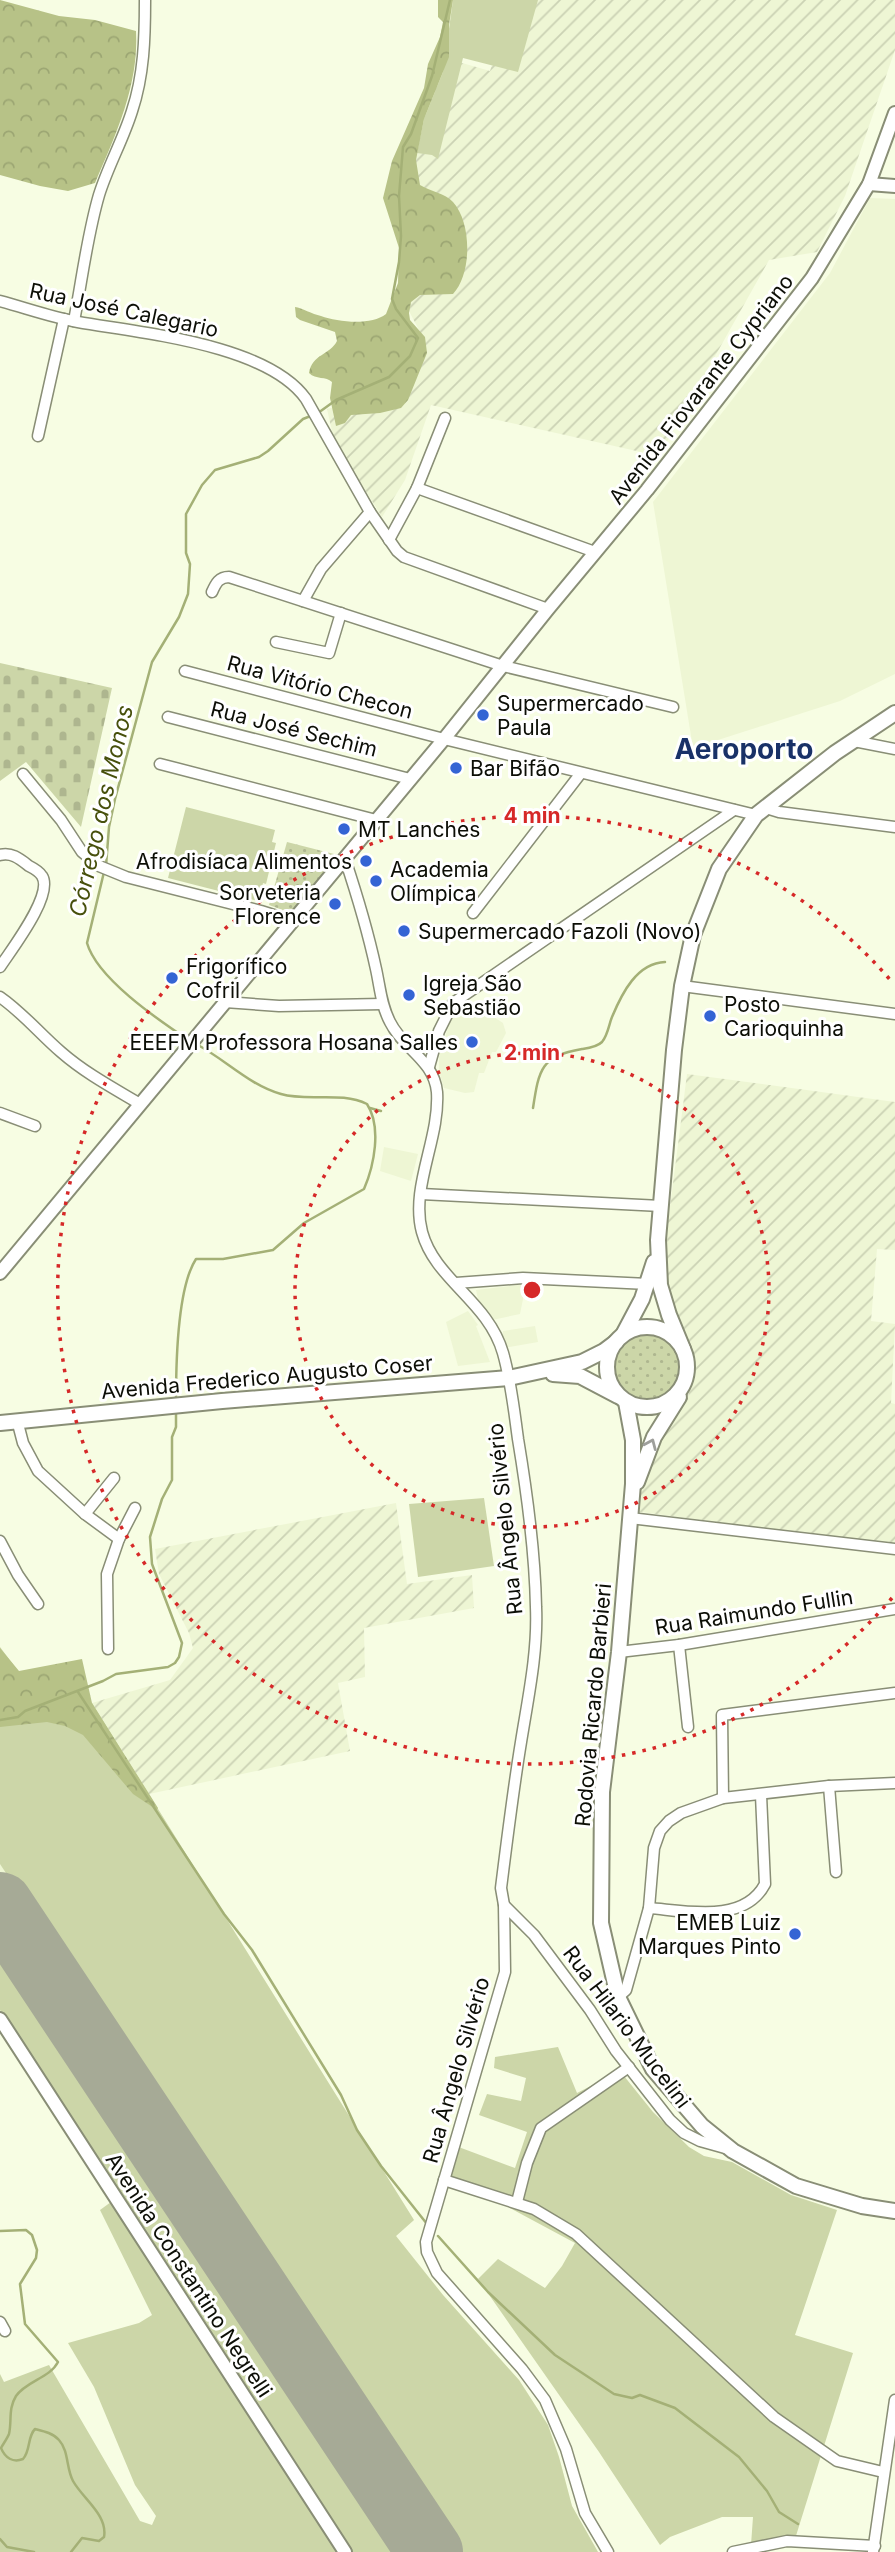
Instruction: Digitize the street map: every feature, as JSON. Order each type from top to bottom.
[{"type":"main road","points":[[631,1513],[649,1447],[683,1387],[688,1371],[660,1285],[659,1240],[674,1050],[682,986],[693,935],[719,869],[761,811],[895,713]]},
{"type":"main road","points":[[631,1513],[633,1440],[623,1400],[611,1385],[607,1370],[609,1355],[633,1320],[648,1284],[659,1240]]},
{"type":"main road","points":[[619,1339],[636,1329],[652,1327],[673,1336],[683,1349]]},
{"type":"main road","name":"Avenida Frederico Augusto Coser","points":[[0,1423],[509,1378],[582,1362],[604,1351],[619,1339]]},
{"type":"main road","name":"Avenida Frederico Augusto Coser","points":[[537,1374],[580,1376],[623,1400]]},
{"type":"main road","points":[[623,1400],[639,1407],[654,1408],[674,1398],[683,1387]]},
{"type":"main road","name":"Rodovia Ricardo Barbieri","points":[[631,1513],[619,1652],[602,1792],[601,1923],[618,1997],[653,2069],[702,2126],[733,2151],[796,2186],[862,2206],[895,2211]]},
{"type":"street","points":[[38,436],[99,197],[114,152],[132,112],[141,74],[145,0]]},
{"type":"street","name":"Avenida Fiovarante Cypriano","points":[[2,1265],[444,740],[647,490],[813,278],[869,184],[895,113]]},
{"type":"street","points":[[869,184],[895,186]]},
{"type":"street","name":"Rua José Calegario","points":[[0,302],[69,320],[211,346],[278,373],[298,387],[370,512],[397,551],[415,563],[548,609]]},
{"type":"street","points":[[389,540],[417,488],[445,418]]},
{"type":"street","points":[[417,488],[595,552]]},
{"type":"street","points":[[303,601],[321,569],[370,512]]},
{"type":"street","points":[[212,592],[216,582],[223,577],[229,577],[503,666],[673,707]]},
{"type":"street","points":[[276,642],[329,653],[341,613]]},
{"type":"street","name":"Rua Vitório Checon","points":[[185,671],[444,740],[734,810],[779,812],[895,827]]},
{"type":"street","name":"Rua José Sechim","points":[[168,717],[410,779]]},
{"type":"street","points":[[854,741],[895,748]]},
{"type":"street","points":[[160,764],[376,820]]},
{"type":"street","points":[[473,913],[581,773]]},
{"type":"street","points":[[23,774],[61,820],[82,852],[99,866],[118,874],[293,921]]},
{"type":"street","points":[[345,859],[372,949],[382,1004],[391,1025],[407,1046],[429,1067],[439,1031],[453,1003],[734,810]]},
{"type":"street","points":[[0,855],[7,853],[14,856],[40,873],[44,885],[36,911],[0,967]]},
{"type":"street","points":[[682,986],[895,1014]]},
{"type":"street","points":[[0,997],[19,1010],[41,1034],[77,1065],[139,1104]]},
{"type":"street","points":[[225,1002],[279,1006],[382,1004]]},
{"type":"street","name":"Rua Ângelo Silvério","points":[[429,1067],[437,1091],[436,1117],[419,1218],[425,1240],[444,1273],[476,1304],[502,1351],[509,1378],[525,1480],[536,1608],[531,1679],[501,1888],[504,1905],[505,1972],[426,2242],[427,2252],[437,2273],[522,2368],[545,2400],[566,2449],[585,2513],[608,2552]]},
{"type":"street","points":[[0,1113],[35,1126]]},
{"type":"street","points":[[421,1194],[661,1206]]},
{"type":"street","points":[[456,1283],[523,1278],[648,1284]]},
{"type":"street","points":[[18,1420],[23,1443],[38,1471],[85,1514],[119,1538]]},
{"type":"street","points":[[85,1514],[114,1478]]},
{"type":"street","points":[[108,1649],[107,1574],[119,1538],[135,1508]]},
{"type":"street","points":[[631,1513],[895,1549]]},
{"type":"street","points":[[0,1541],[18,1575],[38,1604]]},
{"type":"street","name":"Rua Raimundo Fullin","points":[[619,1652],[679,1645],[895,1609]]},
{"type":"street","points":[[679,1645],[688,1727]]},
{"type":"street","points":[[723,1798],[722,1715],[895,1693]]},
{"type":"street","points":[[618,1997],[626,1990],[649,1908],[654,1848],[660,1831],[669,1821],[681,1813],[723,1798],[829,1786],[892,1786]]},
{"type":"street","points":[[829,1786],[836,1872]]},
{"type":"street","points":[[649,1908],[725,1912],[750,1903],[758,1897],[765,1884],[761,1795]]},
{"type":"street","name":"Rua Hilario Mucelini","points":[[504,1905],[534,1935],[670,2120],[684,2133],[700,2141],[733,2151]]},
{"type":"street","name":"Avenida Constantino Negrelli","points":[[0,2019],[345,2552]]},
{"type":"street","points":[[517,2202],[527,2162],[541,2128],[629,2067]]},
{"type":"street","points":[[444,2180],[517,2202],[576,2234],[774,2417],[837,2461],[883,2472]]},
{"type":"street","points":[[733,2552],[787,2540],[874,2549],[895,2400]]},
{"type":"shaded area","points":[[512,0],[895,0],[895,50],[845,196],[817,252],[769,260],[659,456],[431,405],[405,480],[382,517],[334,440],[327,409],[371,397],[420,332],[399,292],[399,252],[402,217],[438,56],[490,71]]},
{"type":"shaded area","points":[[870,198],[895,199],[895,674],[840,701],[693,748],[653,502],[830,273]]},
{"type":"shaded area","name":"EEEFM Professora Hosana Salles","points":[[469,1001],[503,1023],[506,1033],[496,1052],[492,1052],[484,1073],[479,1073],[474,1092],[465,1093],[444,1088],[439,1071],[439,1053],[454,1012]]},
{"type":"shaded area","points":[[687,1074],[895,1102],[895,1250],[877,1249],[871,1321],[895,1324],[891,1403],[895,1404],[895,1545],[633,1511],[658,1441],[688,1397],[691,1379],[688,1351],[670,1310],[664,1268]]},
{"type":"shaded area","points":[[384,1147],[418,1154],[411,1181],[380,1171]]},
{"type":"shaded area","points":[[526,1284],[520,1314],[492,1320],[479,1304],[476,1290]]},
{"type":"shaded area","points":[[468,1311],[478,1325],[476,1326],[490,1362],[458,1366],[446,1322]]},
{"type":"shaded area","points":[[535,1326],[538,1342],[503,1348],[503,1331]]},
{"type":"shaded area","points":[[396,1503],[407,1584],[472,1575],[474,1608],[364,1628],[365,1677],[338,1683],[350,1751],[149,1794],[92,1703],[170,1680],[193,1648],[189,1633],[159,1574],[155,1549]]},
{"type":"shaded area","points":[[92,1703],[414,2220],[396,2236],[443,2295],[519,2380],[548,2425],[572,2506],[598,2552],[353,2552],[0,2010],[0,1735]]},
{"type":"green space","points":[[0,0],[59,16],[95,20],[136,31],[134,71],[125,109],[95,183],[68,191],[0,175]]},
{"type":"green space","points":[[438,0],[453,0],[449,25],[449,57],[424,119],[416,160],[420,185],[450,199],[464,222],[467,248],[464,274],[453,294],[420,295],[411,302],[410,320],[425,337],[427,353],[408,400],[401,408],[351,415],[345,423],[336,426],[330,398],[332,382],[309,373],[317,358],[334,346],[337,341],[335,332],[300,320],[296,317],[295,307],[345,321],[372,320],[386,314],[398,283],[399,248],[383,198],[392,161],[424,88],[428,64],[440,37],[443,22],[438,17]]},
{"type":"green space","points":[[453,0],[538,0],[518,72],[463,58],[438,159],[432,155],[417,153],[424,119],[443,72]]},
{"type":"green space","points":[[0,663],[112,688],[81,827],[26,762],[0,781]]},
{"type":"green space","points":[[186,807],[275,830],[272,842],[276,843],[266,884],[263,883],[258,901],[168,878]]},
{"type":"green space","points":[[287,842],[338,855],[291,913],[269,905]]},
{"type":"green space","points":[[638,1333],[652,1333],[664,1338],[674,1348],[679,1367],[674,1386],[664,1396],[652,1401],[638,1401],[626,1396],[616,1386],[611,1374],[611,1360],[616,1348],[626,1338]]},
{"type":"green space","points":[[484,1498],[494,1566],[418,1577],[409,1504]]},
{"type":"green space","points":[[0,1647],[27,1683],[92,1703],[414,2220],[396,2236],[443,2295],[519,2380],[548,2425],[572,2506],[598,2552],[455,2552],[0,1864]]},
{"type":"green space","points":[[0,1648],[19,1671],[82,1659],[92,1703],[157,1810],[133,1794],[83,1735],[65,1726],[47,1722],[0,1727]]},
{"type":"green space","points":[[0,1945],[404,2552],[353,2552],[0,2010]]},
{"type":"green space","points":[[558,2047],[577,2093],[620,2071],[653,2112],[689,2147],[704,2156],[732,2162],[791,2195],[837,2210],[795,2335],[853,2353],[795,2539],[751,2545],[753,2517],[722,2517],[670,2537],[660,2545],[599,2452],[478,2279],[498,2259],[545,2288],[575,2243],[447,2174],[456,2146],[515,2168],[527,2132],[479,2115],[487,2094],[521,2101],[526,2078],[494,2068],[495,2057]]},
{"type":"green space","points":[[111,2202],[116,2204],[342,2552],[0,2552],[0,2374],[4,2382],[49,2365],[140,2521],[152,2525],[156,2516],[135,2485],[94,2387],[68,2343],[139,2323],[152,2315],[100,2210]]},
{"type":"waterway","name":"Córrego dos Monos","points":[[106,866],[109,827],[115,799],[152,662],[179,617],[188,594],[190,564],[186,553],[186,514],[202,485],[215,470],[259,457],[303,419],[318,413],[336,400],[389,377],[410,356],[418,338],[396,309],[392,299],[401,236],[399,196],[403,147],[411,134],[432,76],[450,0]]},
{"type":"waterway","name":"Córrego dos Monos","points":[[104,872],[87,943],[93,956],[130,997],[187,1039]]},
{"type":"waterway","points":[[533,1108],[537,1083],[544,1066],[558,1056],[602,1042],[616,1008],[632,981],[646,968],[665,962]]},
{"type":"waterway","name":"Córrego dos Monos","points":[[176,1400],[181,1307],[196,1259],[223,1259],[273,1250],[304,1223],[364,1189],[375,1147],[372,1113],[367,1104],[346,1098],[291,1096],[269,1090],[196,1044]]},
{"type":"waterway","points":[[370,1108],[381,1111]]},
{"type":"waterway","name":"Córrego dos Monos","points":[[0,1720],[18,1717],[25,1711],[116,1674],[168,1667],[179,1657],[182,1643],[152,1564],[150,1537],[162,1499],[172,1480],[172,1437],[176,1427],[176,1410]]},
{"type":"waterway","points":[[78,1692],[224,1914],[252,1950],[341,2095],[357,2130],[381,2166],[427,2224]]},
{"type":"waterway","name":"Córrego dos Monos","points":[[0,2231],[26,2230],[32,2235],[37,2250],[36,2258],[20,2284],[25,2324],[58,2362],[49,2372],[16,2396],[11,2410],[9,2434],[1,2448],[10,2459],[23,2459],[35,2429],[54,2436],[62,2444],[73,2481],[99,2514],[104,2529],[104,2537],[99,2541],[82,2538],[71,2552]]},
{"type":"waterway","points":[[438,2236],[488,2292],[555,2355],[614,2394],[632,2398],[640,2395],[675,2408],[739,2457],[767,2491],[779,2512],[798,2524]]},
{"type":"waterway","name":"Córrego dos Monos","points":[[0,2539],[7,2547],[34,2552]]},
{"type":"runway","points":[[0,1905],[430,2552]]},
{"type":"place","name":"Supermercado Paula","points":[[483,715]]},
{"type":"place","name":"Bar Bifão","points":[[456,768]]},
{"type":"place","name":"MT Lanches","points":[[344,829]]},
{"type":"place","name":"Afrodisíaca Alimentos","points":[[366,861]]},
{"type":"place","name":"Academia Olímpica","points":[[376,881]]},
{"type":"place","name":"Sorveteria Florence","points":[[335,904]]},
{"type":"place","name":"Supermercado Fazoli (Novo)","points":[[404,931]]},
{"type":"place","name":"Frigorífico Cofril","points":[[172,978]]},
{"type":"place","name":"Igreja São Sebastião","points":[[409,995]]},
{"type":"place","name":"Posto Carioquinha","points":[[710,1016]]},
{"type":"place","name":"EEEFM Professora Hosana Salles","points":[[472,1042]]},
{"type":"place","name":"EMEB Luiz Marques Pinto","points":[[795,1934]]},
{"type":"district","name":"Aeroporto","points":[[744,749]]}]
